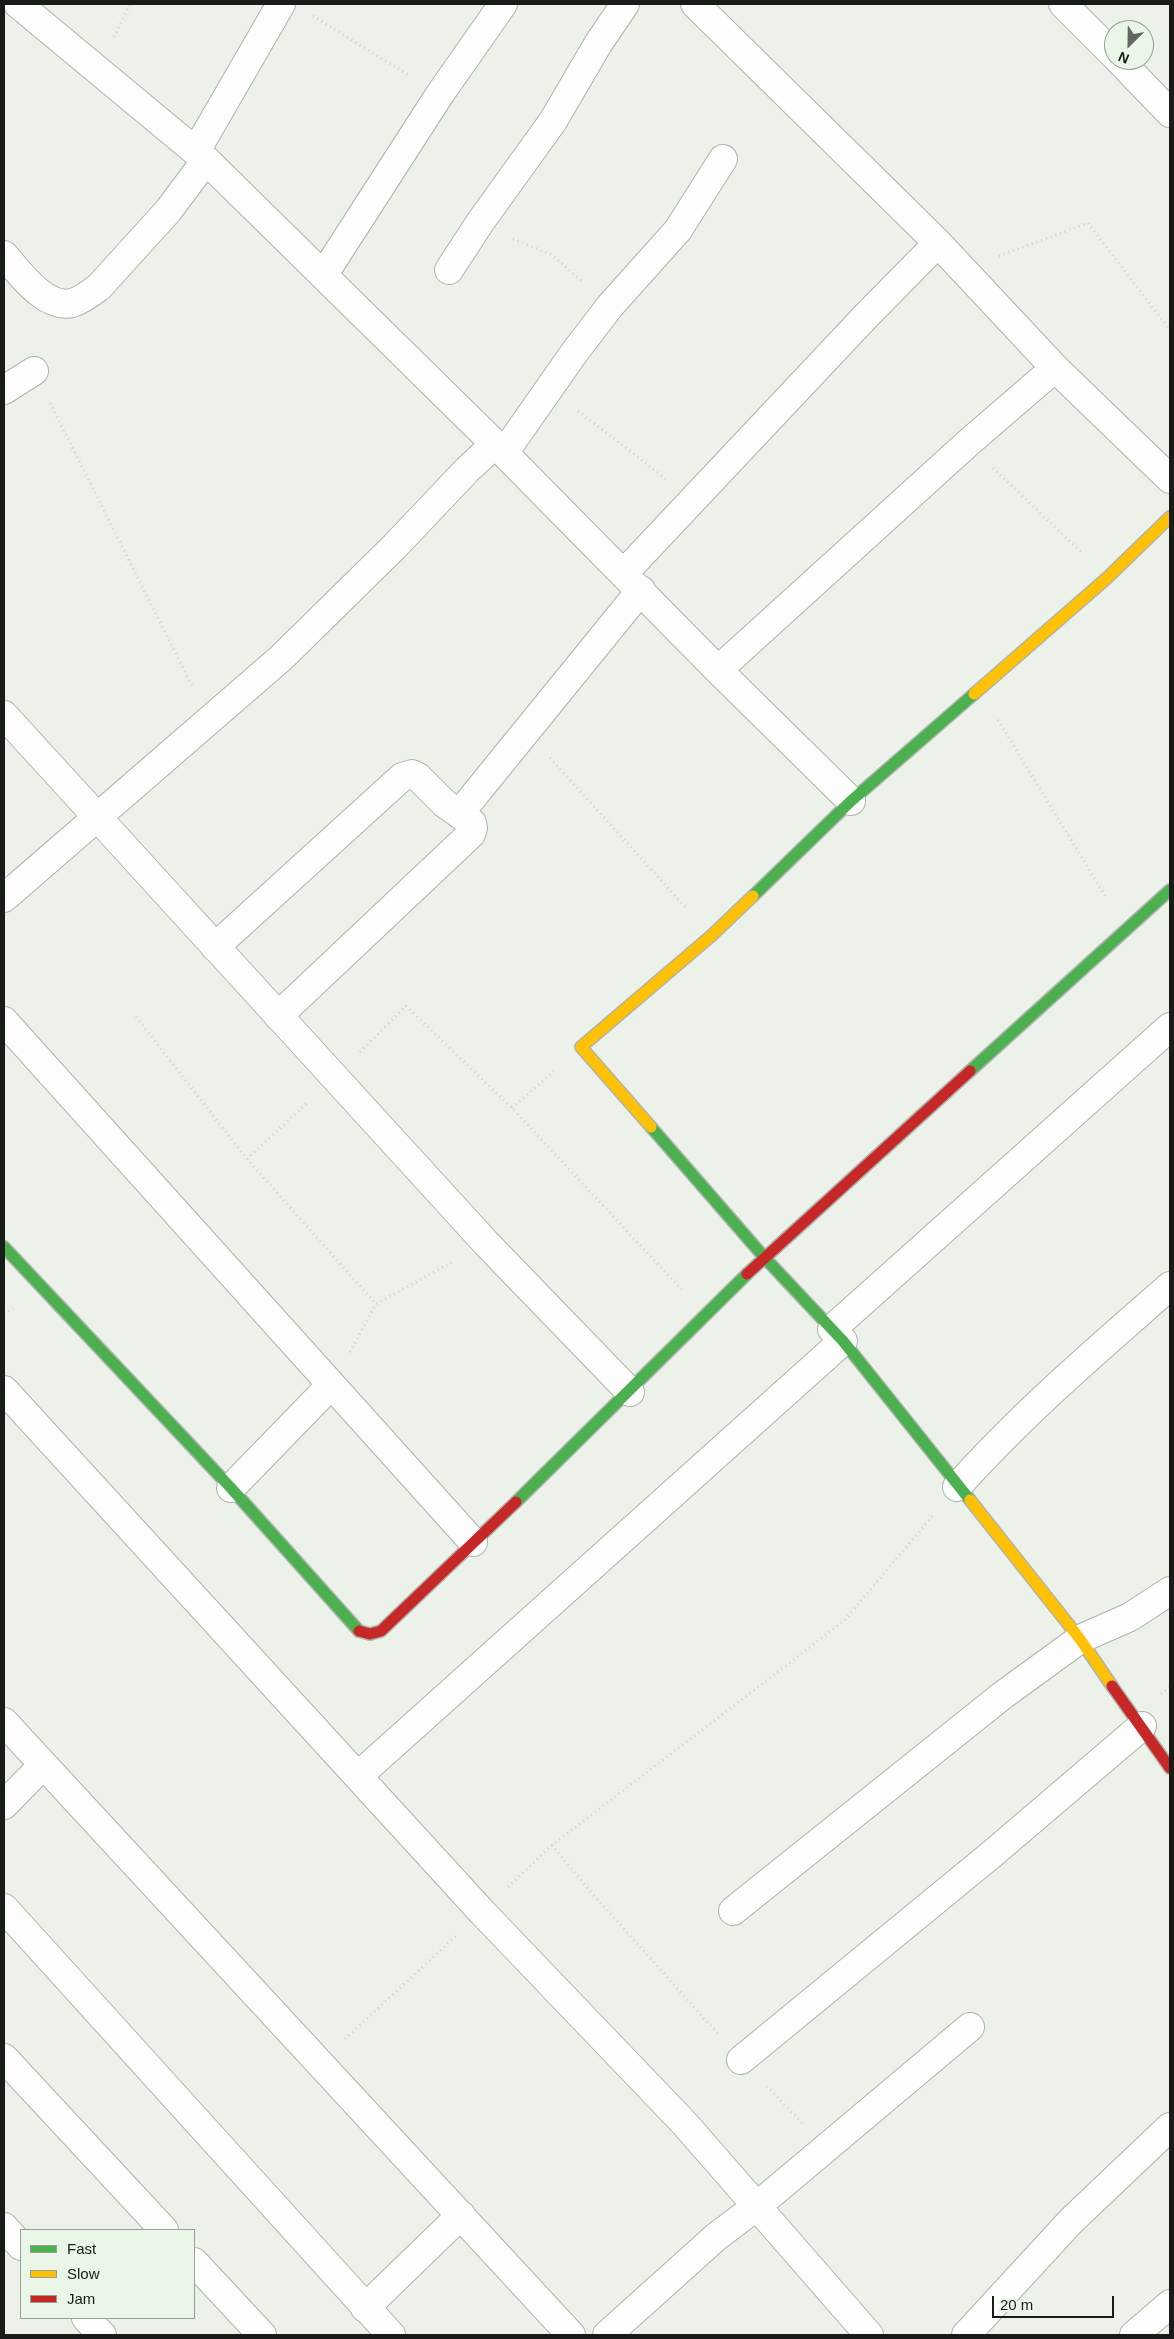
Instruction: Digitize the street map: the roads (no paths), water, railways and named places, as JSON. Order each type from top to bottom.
[{"type":"street","points":[[18,4],[201,155],[324,274],[851,801]]},
{"type":"street","points":[[4,255],[39,294],[50,299],[71,303],[99,287],[168,210],[201,155],[281,4]]},
{"type":"street","points":[[324,274],[440,94],[503,4]]},
{"type":"street","points":[[449,270],[481,221],[553,121],[598,44],[625,4]]},
{"type":"street","points":[[695,4],[938,243],[961,270],[1055,368],[1170,479]]},
{"type":"street","points":[[1064,4],[1104,45]]},
{"type":"street","points":[[1129,70],[1170,113]]},
{"type":"street","points":[[4,898],[281,658],[395,546],[467,470],[500,449],[549,389],[610,306],[678,230],[723,159]]},
{"type":"street","points":[[459,814],[525,732],[694,500],[867,315],[938,243]]},
{"type":"street","points":[[718,670],[968,443],[1055,368]]},
{"type":"street","points":[[4,390],[34,371]]},
{"type":"street","points":[[1170,516],[1108,578],[851,801],[711,936],[581,1047],[764,1257],[838,1335],[957,1487],[1080,1639],[1170,1768]]},
{"type":"street","points":[[4,714],[278,1016],[336,1076],[486,1243],[630,1392]]},
{"type":"street","points":[[214,946],[402,777],[412,774],[418,777],[444,803],[472,823],[471,834],[278,1016]]},
{"type":"street","points":[[4,1247],[231,1488],[363,1634],[370,1635],[381,1631],[630,1392],[764,1257],[1127,931],[1170,890]]},
{"type":"street","points":[[4,1021],[473,1542]]},
{"type":"street","points":[[358,1776],[633,1531],[838,1335],[1170,1027]]},
{"type":"street","points":[[957,1487],[993,1446],[1048,1392],[1170,1286]]},
{"type":"street","points":[[231,1488],[332,1385]]},
{"type":"street","points":[[4,1390],[482,1912],[685,2124],[869,2335]]},
{"type":"street","points":[[733,1911],[1003,1695],[1080,1639],[1130,1617],[1170,1591]]},
{"type":"street","points":[[4,1722],[571,2335]]},
{"type":"street","points":[[741,2060],[992,1854],[1142,1726]]},
{"type":"street","points":[[4,1805],[43,1765]]},
{"type":"street","points":[[4,1908],[391,2335]]},
{"type":"street","points":[[607,2335],[716,2237],[757,2206],[970,2026]]},
{"type":"street","points":[[4,2058],[163,2229]]},
{"type":"street","points":[[966,2335],[1071,2221],[1170,2127]]},
{"type":"street","points":[[365,2308],[461,2215]]},
{"type":"street","points":[[4,2227],[20,2245]]},
{"type":"street","points":[[195,2263],[262,2335]]},
{"type":"street","points":[[1134,2335],[1170,2304]]},
{"type":"street","points":[[87,2319],[102,2335]]}]
